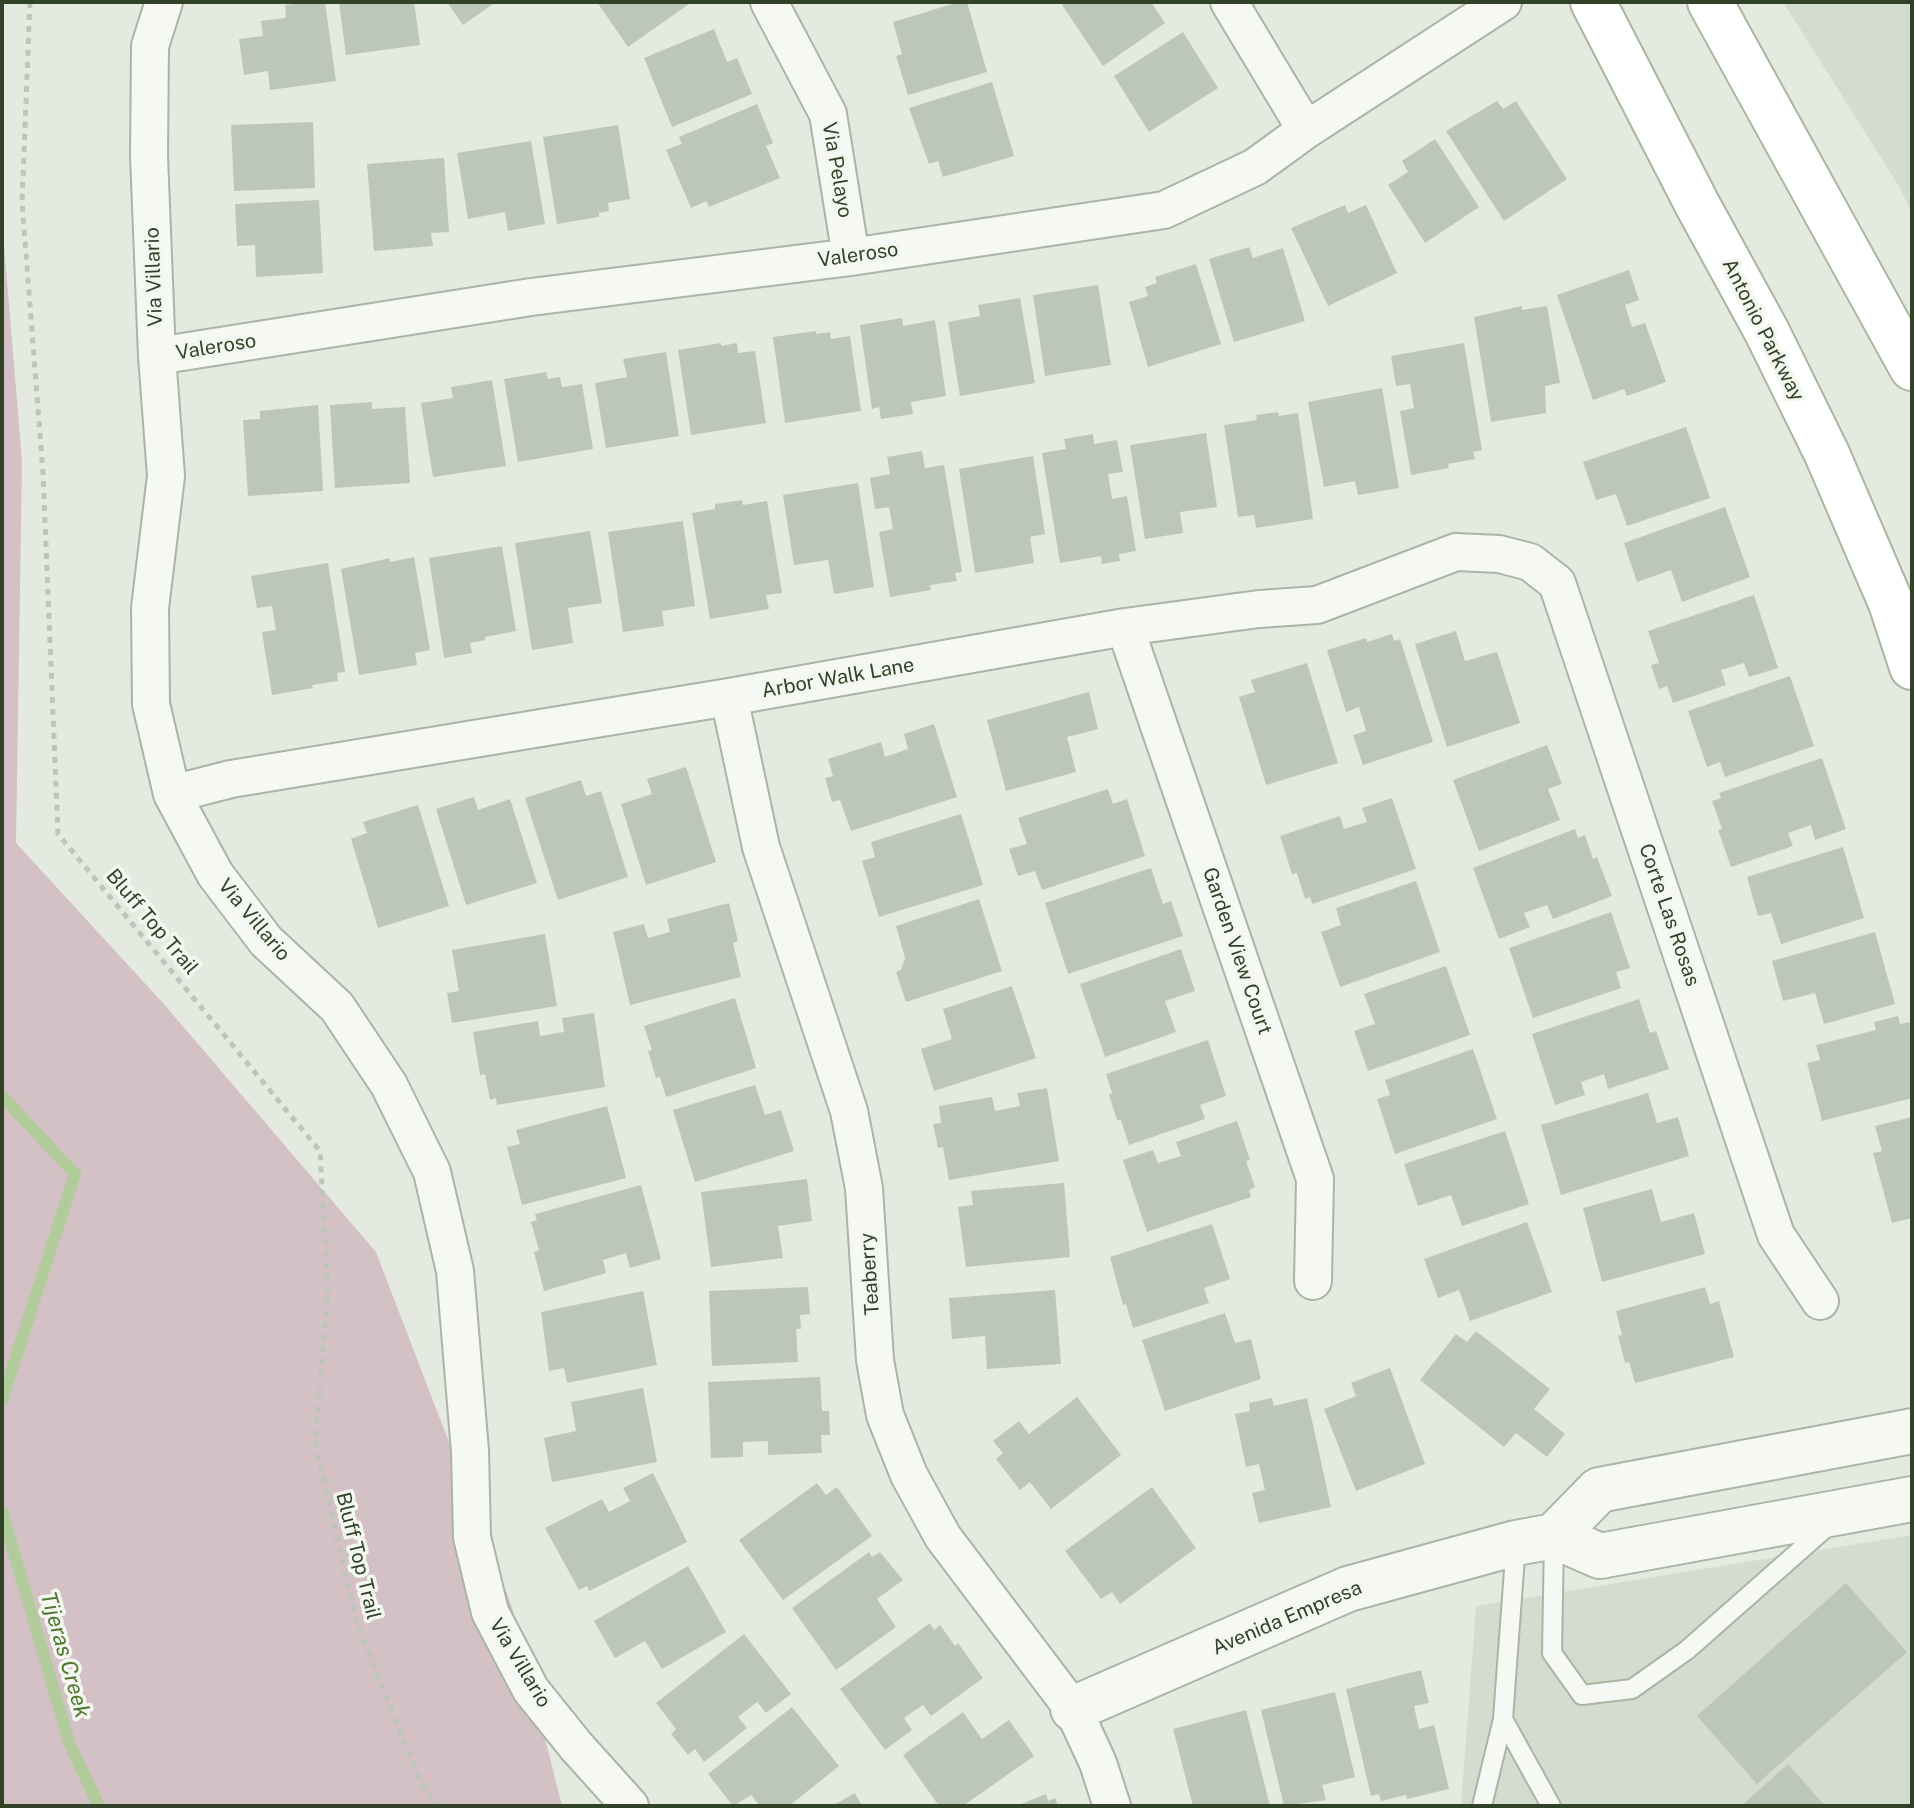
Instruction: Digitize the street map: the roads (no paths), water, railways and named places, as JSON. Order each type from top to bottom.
[{"type":"main road","name":"Antonio Parkway","points":[[1593,2],[1767,332],[1827,454],[1891,603],[1912,667]]},
{"type":"main road","points":[[1710,2],[1912,368]]},
{"type":"street","name":"Via Villario","points":[[164,2],[150,46],[149,156],[157,356],[166,476],[150,608],[151,704],[172,794],[215,874],[266,941],[337,1007],[389,1085],[432,1172],[455,1271],[470,1451],[472,1537],[490,1612],[531,1690],[630,1806]]},
{"type":"street","name":"Via Pelayo","points":[[769,2],[828,114],[851,257]]},
{"type":"street","points":[[1229,2],[1306,130]]},
{"type":"street","name":"Valeroso","points":[[157,356],[531,297],[851,257],[1164,210],[1255,167],[1306,130],[1503,2]]},
{"type":"street","name":"Arbor Walk Lane","points":[[172,794],[231,779],[729,697],[1125,627],[1259,609],[1317,605],[1456,552],[1499,554]]},
{"type":"street","name":"Corte Las Rosas","points":[[1499,554],[1530,562],[1557,583],[1776,1235],[1820,1301]]},
{"type":"street","name":"Garden View Court","points":[[1125,627],[1315,1179],[1313,1281]]},
{"type":"street","name":"Teaberry","points":[[729,697],[761,847],[849,1111],[864,1188],[875,1360],[885,1415],[909,1475],[943,1537],[1073,1709],[1098,1763],[1112,1806]]},
{"type":"street","points":[[1535,1539],[1599,1490],[1912,1431]]},
{"type":"street","points":[[1535,1539],[1600,1556],[1912,1499]]},
{"type":"street","name":"Avenida Empresa","points":[[1073,1709],[1348,1589],[1535,1539]]},
{"type":"lane","points":[[1535,1539],[1552,1653],[1582,1695],[1632,1689],[1687,1650],[1845,1512]]},
{"type":"lane","points":[[1482,1806],[1503,1719],[1535,1539]]},
{"type":"lane","points":[[1503,1719],[1551,1806]]},
{"type":"waterway","name":"Tijeras Creek","points":[[2,1096],[75,1174],[2,1400]]},
{"type":"waterway","name":"Tijeras Creek","points":[[2,1512],[70,1745],[99,1806]]}]
